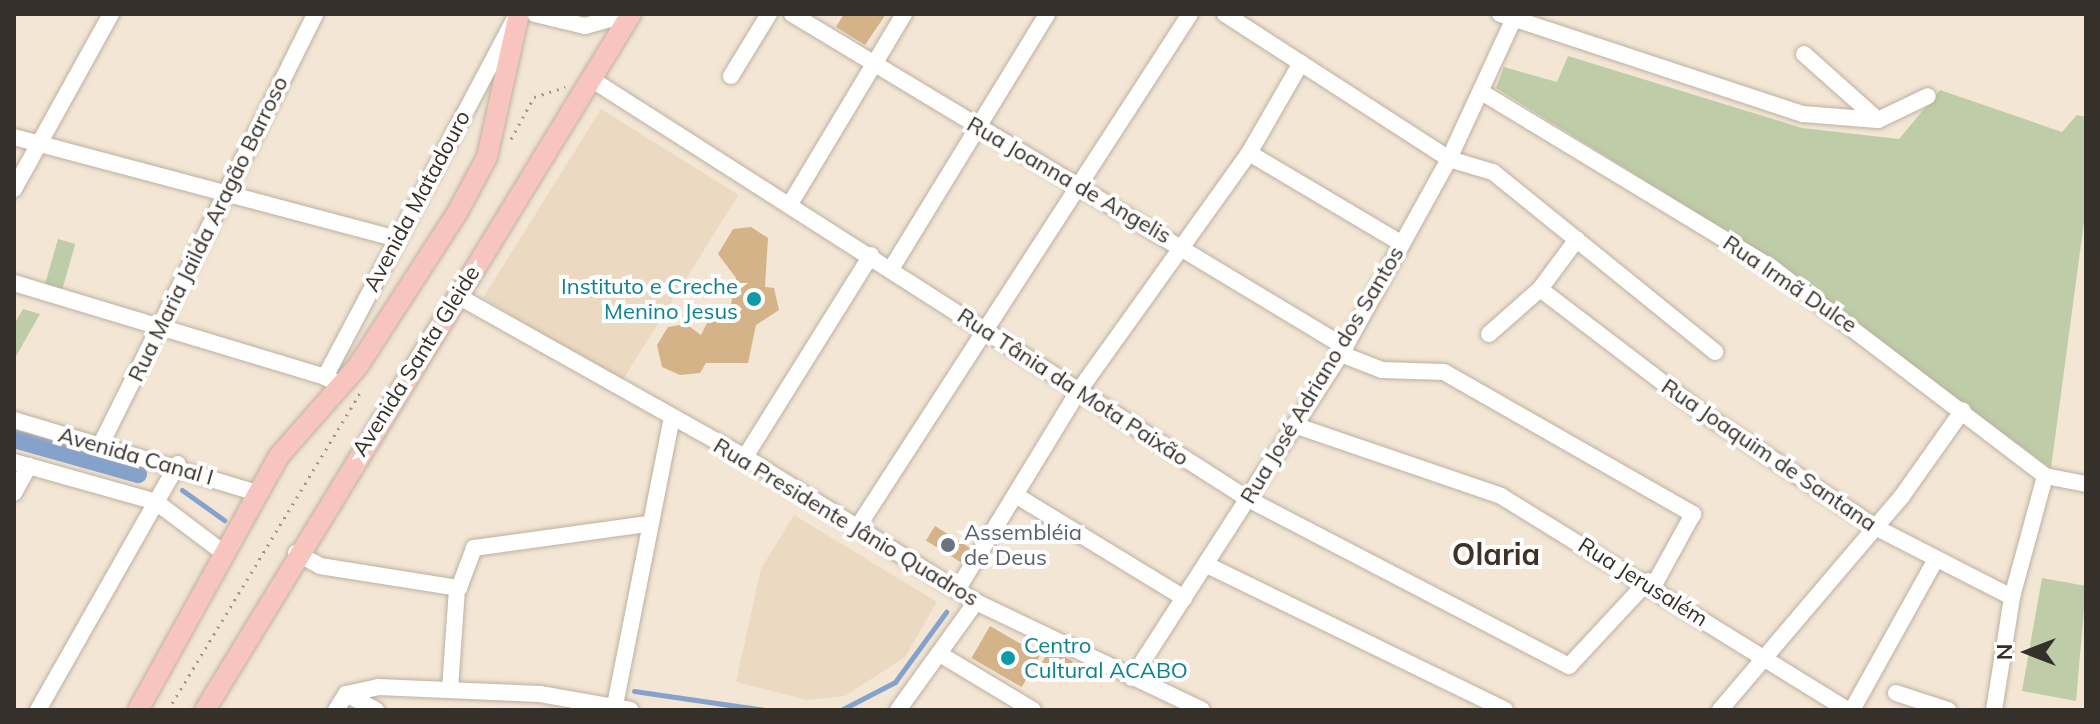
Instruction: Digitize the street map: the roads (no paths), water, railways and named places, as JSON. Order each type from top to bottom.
[{"type":"main road","name":"Avenida Santa Gleide","points":[[138,710],[258,493],[331,380],[358,366],[487,157],[518,14]]},
{"type":"main road","name":"Avenida Santa Gleide","points":[[205,710],[296,553],[630,14]]},
{"type":"street","points":[[14,189],[111,14]]},
{"type":"street","name":"Rua Maria Jailda Aragão Barroso","points":[[101,444],[223,191],[315,14]]},
{"type":"street","name":"Avenida Matadouro","points":[[331,380],[398,239],[518,14]]},
{"type":"street","points":[[535,14],[585,26],[630,14]]},
{"type":"street","points":[[731,76],[769,14]]},
{"type":"street","name":"Rua Joanna de Angelis","points":[[792,14],[1080,189],[1182,246],[1343,350],[1382,370],[1444,372],[1695,515],[1651,583]]},
{"type":"street","points":[[790,204],[904,14]]},
{"type":"street","points":[[891,269],[1047,14]]},
{"type":"street","points":[[859,525],[1080,189],[1190,14]]},
{"type":"street","points":[[1225,14],[1449,159],[1493,172],[1715,352]]},
{"type":"street","points":[[1510,15],[1742,98],[1827,118],[1878,120],[1928,96]]},
{"type":"street","name":"Rua José Adriano dos Santos","points":[[1132,678],[1343,350],[1483,93],[1510,15]]},
{"type":"street","points":[[1804,54],[1878,120]]},
{"type":"street","points":[[957,590],[1078,392],[1249,153],[1301,63]]},
{"type":"street","name":"Rua Tânia da Mota Paixão","points":[[591,79],[871,255],[984,332],[1248,499],[1572,666],[1651,583]]},
{"type":"street","name":"Rua Irmã Dulce","points":[[1483,93],[1775,270],[1963,410],[2045,476],[2086,484]]},
{"type":"street","points":[[14,137],[398,239]]},
{"type":"street","points":[[1249,153],[1402,244]]},
{"type":"street","points":[[1489,334],[1540,289],[1577,239]]},
{"type":"street","points":[[745,457],[871,255]]},
{"type":"street","points":[[14,283],[161,325],[331,380]]},
{"type":"street","name":"Rua Joaquim de Santana","points":[[1540,289],[1700,411],[1875,527],[1935,561],[2012,597]]},
{"type":"street","name":"Rua Presidente Jânio Quadros","points":[[456,295],[671,421],[745,457],[859,525],[976,602],[1202,710]]},
{"type":"street","points":[[1720,710],[1875,527],[1963,410]]},
{"type":"street","name":"Avenida Canal I","points":[[14,420],[178,464],[258,493]]},
{"type":"street","points":[[346,694],[450,689],[540,694],[620,709],[647,524],[671,421]]},
{"type":"street","name":"Rua Jerusalém","points":[[1294,425],[1467,480],[1651,583],[1764,660],[1850,710]]},
{"type":"street","points":[[14,493],[21,464],[156,502],[224,553]]},
{"type":"street","points":[[38,710],[178,464]]},
{"type":"street","points":[[1994,710],[2012,597],[2045,476]]},
{"type":"street","points":[[1017,496],[1184,598]]},
{"type":"street","points":[[450,689],[457,588],[474,548],[647,524]]},
{"type":"street","points":[[296,553],[320,566],[457,588]]},
{"type":"street","points":[[1850,710],[1935,561]]},
{"type":"street","points":[[1207,565],[1502,709]]},
{"type":"street","points":[[898,710],[943,656],[976,602]]},
{"type":"street","points":[[943,656],[1033,710]]},
{"type":"street","points":[[1896,693],[1948,710]]},
{"type":"street","points":[[336,710],[346,694]]},
{"type":"street","points":[[346,694],[376,710]]},
{"type":"street","points":[[530,710],[540,694]]},
{"type":"waterway","points":[[14,439],[138,474]]},
{"type":"waterway","points":[[182,490],[224,520]]},
{"type":"waterway","points":[[841,710],[895,682],[946,612]]},
{"type":"waterway","points":[[634,691],[765,710]]},
{"type":"place","name":"Instituto e Creche Menino Jesus","points":[[754,299]]},
{"type":"place","name":"Assembléia de Deus","points":[[948,545]]},
{"type":"place","name":"Centro Cultural ACABO","points":[[1008,658]]},
{"type":"district","name":"Olaria","points":[[1496,554]]}]
